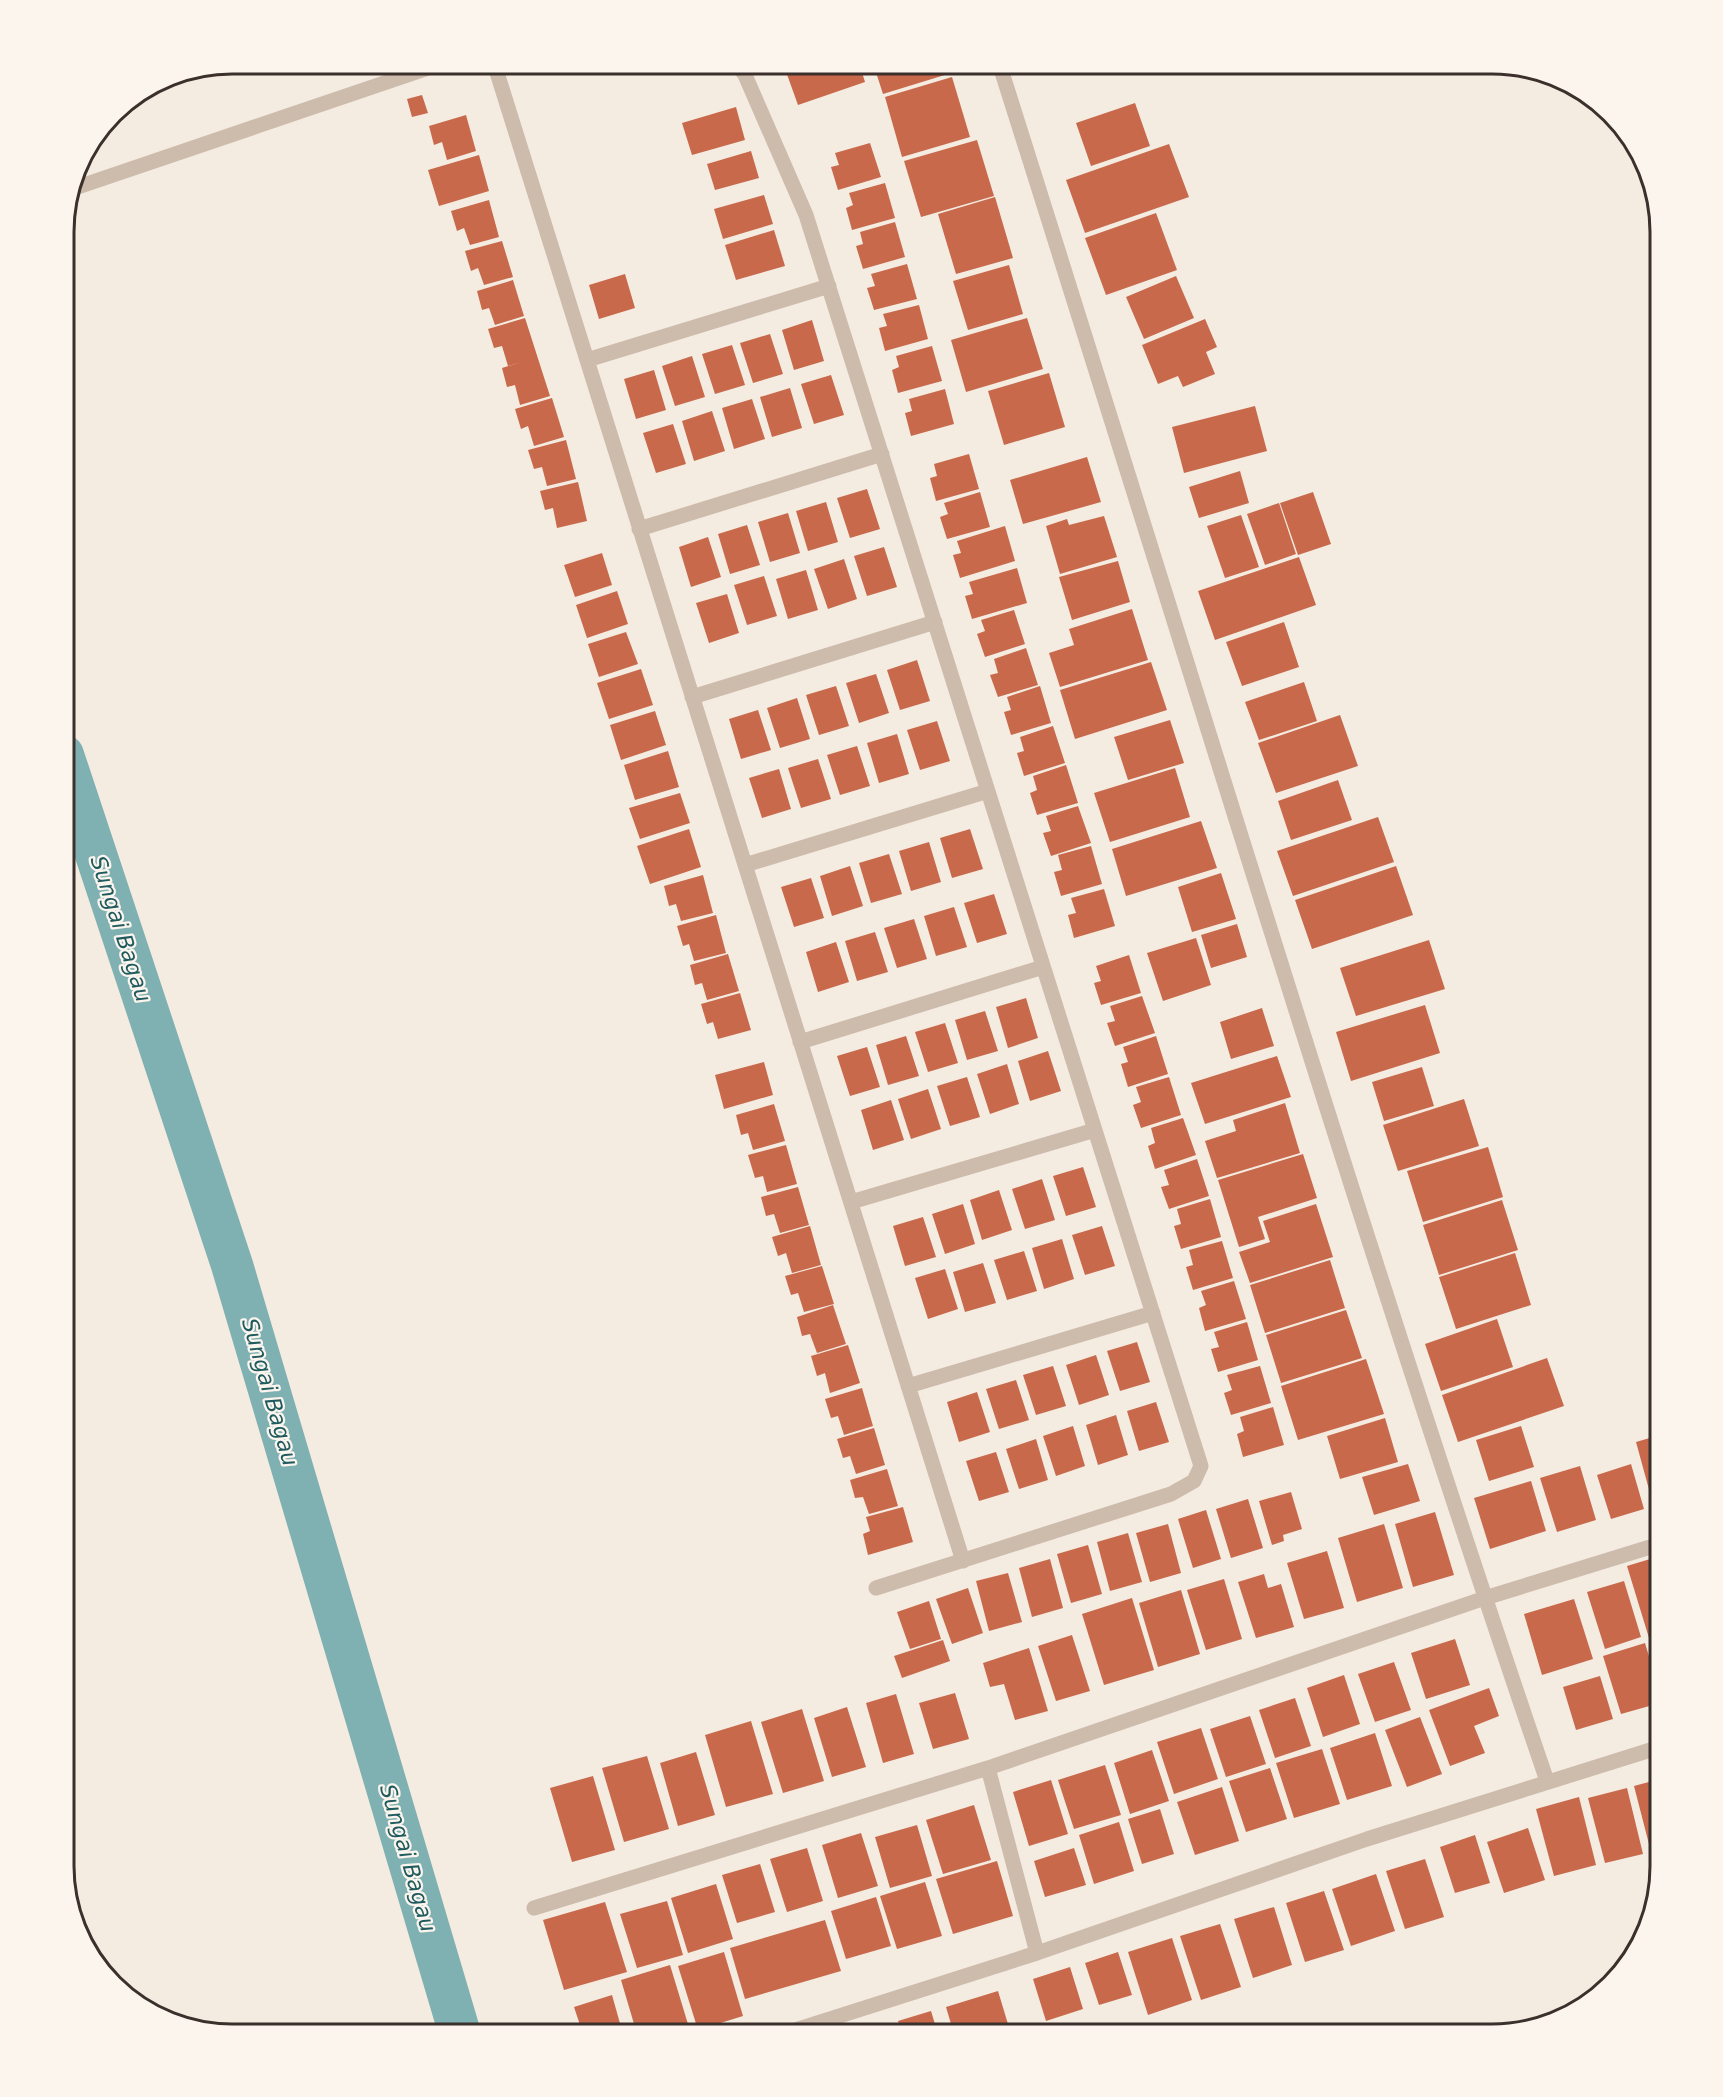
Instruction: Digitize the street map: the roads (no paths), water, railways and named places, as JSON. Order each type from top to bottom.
[{"type":"street","points":[[80,186],[411,74]]},
{"type":"street","points":[[497,74],[963,1561]]},
{"type":"street","points":[[744,74],[806,215],[1201,1466],[1194,1481],[1171,1494],[876,1588]]},
{"type":"street","points":[[1002,74],[1485,1598],[1547,1781]]},
{"type":"street","points":[[587,360],[829,286]]},
{"type":"street","points":[[639,529],[882,454]]},
{"type":"street","points":[[692,697],[935,622]]},
{"type":"street","points":[[745,865],[988,791]]},
{"type":"street","points":[[800,1042],[1043,967]]},
{"type":"street","points":[[851,1202],[1095,1130]]},
{"type":"street","points":[[908,1386],[1153,1313]]},
{"type":"street","points":[[534,1908],[988,1768],[1485,1598],[1650,1547]]},
{"type":"street","points":[[814,2024],[1037,1953],[1547,1781],[1650,1750]]},
{"type":"street","points":[[988,1768],[1037,1953]]},
{"type":"waterway","name":"Sungai Bagau","points":[[74,787],[232,1265],[457,2024]]}]
